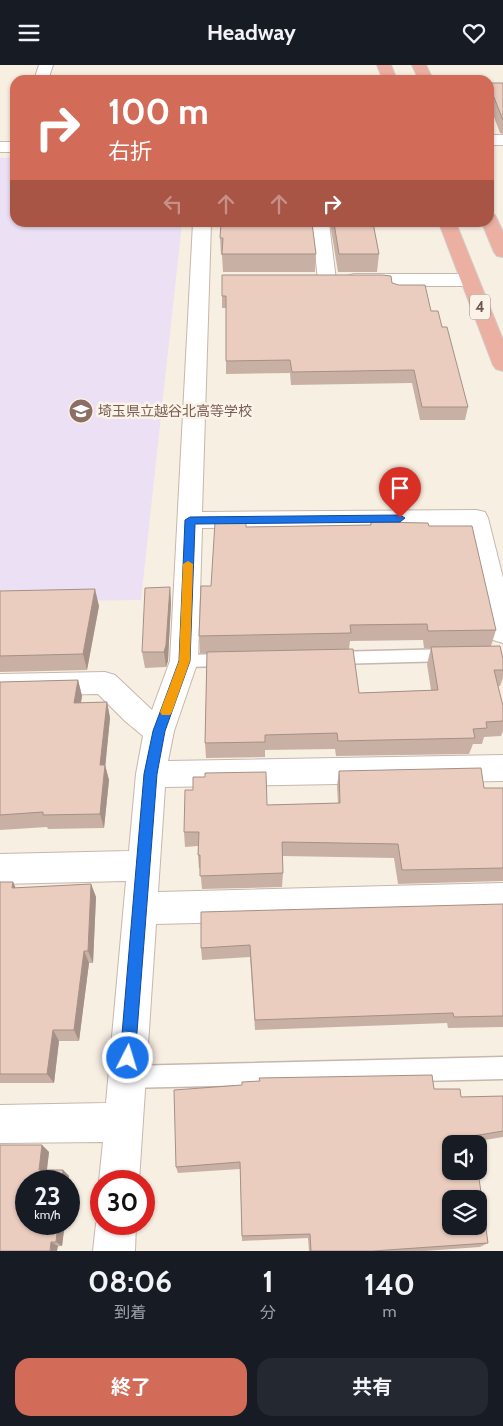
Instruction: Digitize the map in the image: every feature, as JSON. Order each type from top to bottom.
[{"type":"highway","name":"4","points":[[449,227],[503,365]]},
{"type":"highway","points":[[492,227],[503,252]]},
{"type":"street","points":[[120,1170],[151,774],[159,731],[184,661],[197,310],[210,280],[203,227]]},
{"type":"street","points":[[320,227],[327,281]]},
{"type":"street","points":[[308,281],[469,279]]},
{"type":"street","points":[[190,520],[476,517],[503,633]]},
{"type":"street","points":[[0,685],[104,683],[135,713],[159,731]]},
{"type":"street","points":[[151,774],[503,768]]},
{"type":"street","points":[[0,869],[143,866]]},
{"type":"street","points":[[140,908],[503,899]]},
{"type":"street","points":[[0,1124],[123,1121]]},
{"type":"street","points":[[114,1251],[115,1235]]},
{"type":"lane","points":[[314,658],[463,655]]},
{"type":"lane","points":[[184,661],[244,659]]},
{"type":"lane","points":[[126,1077],[503,1068]]},
{"type":"shaded area","name":"埼玉県立越谷北高等学校","points":[[10,157],[10,227],[182,227],[141,600],[0,602],[0,158]]},
{"type":"building","points":[[494,83],[503,83],[503,120],[494,98]]},
{"type":"building","points":[[221,227],[313,227],[316,254],[222,254],[223,238],[220,238]]},
{"type":"building","points":[[335,227],[374,227],[379,254],[339,254]]},
{"type":"building","points":[[222,275],[382,275],[391,276],[392,283],[399,285],[425,285],[431,311],[438,311],[442,327],[447,327],[468,407],[422,407],[414,370],[292,372],[290,360],[226,361],[226,296],[222,296]]},
{"type":"building","points":[[215,522],[246,523],[246,527],[371,525],[371,522],[428,523],[429,526],[472,526],[496,630],[428,631],[427,624],[350,625],[351,633],[199,636],[201,586],[211,586]]},
{"type":"building","points":[[170,587],[164,652],[142,652],[145,588]]},
{"type":"building","points":[[95,589],[83,654],[0,656],[0,591]]},
{"type":"building","points":[[500,646],[503,670],[494,670],[503,706],[503,721],[486,722],[487,728],[473,729],[475,738],[338,741],[337,733],[265,735],[265,742],[205,743],[207,652],[353,649],[359,693],[438,690],[431,647]]},
{"type":"building","points":[[78,680],[74,703],[107,702],[100,765],[105,765],[100,814],[43,815],[43,812],[0,815],[0,682]]},
{"type":"building","points":[[481,768],[484,788],[503,788],[503,868],[402,870],[398,844],[282,842],[283,873],[200,876],[200,855],[198,855],[199,832],[184,832],[185,790],[193,790],[193,777],[205,777],[205,773],[266,772],[267,805],[340,803],[339,771]]},
{"type":"building","points":[[0,882],[13,882],[12,888],[91,884],[88,951],[84,951],[74,1030],[53,1030],[47,1074],[0,1074]]},
{"type":"building","points":[[503,904],[503,1016],[454,1017],[453,1013],[255,1020],[250,945],[201,948],[201,912]]},
{"type":"building","points":[[432,1075],[434,1089],[460,1089],[461,1097],[503,1096],[503,1131],[479,1135],[442,1135],[442,1180],[479,1180],[481,1190],[442,1190],[442,1235],[487,1235],[488,1243],[373,1251],[311,1251],[310,1234],[242,1236],[240,1162],[176,1167],[174,1090],[242,1085],[242,1082],[260,1081],[259,1078]]},
{"type":"building","points":[[0,1145],[42,1145],[39,1170],[15,1170],[15,1235],[57,1235],[56,1242],[51,1242],[50,1251],[0,1251]]},
{"type":"slow traffic","points":[[166,712],[184,661],[188,564]]},
{"type":"place","name":"埼玉県立越谷北高等学校","points":[[81,411]]},
{"type":"route","points":[[128,1058],[151,774],[159,731],[184,661],[190,520],[400,518]]}]
